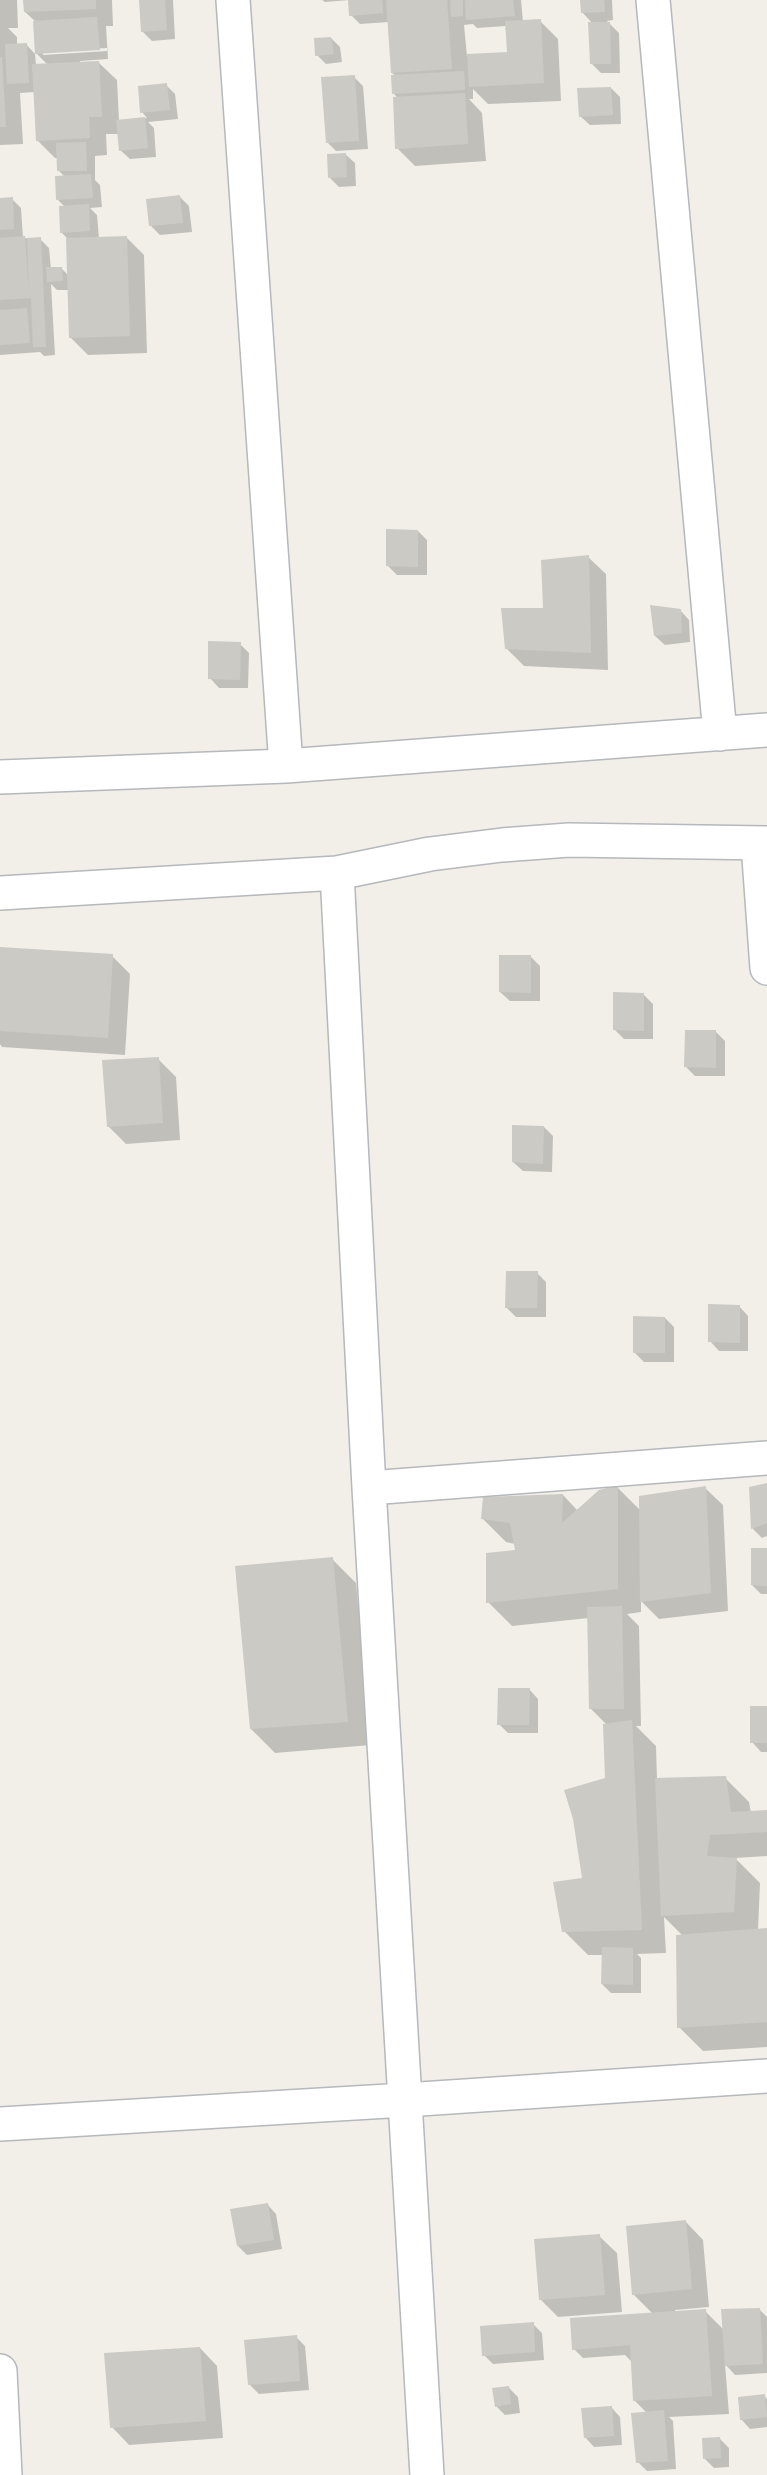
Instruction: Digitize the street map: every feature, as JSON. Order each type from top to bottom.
[{"type":"street","points":[[233,0],[286,766]]},
{"type":"street","points":[[653,0],[720,734]]},
{"type":"street","points":[[0,777],[286,766],[767,730]]},
{"type":"street","points":[[0,893],[337,873],[430,854],[546,841],[762,843],[767,968]]},
{"type":"street","points":[[337,873],[369,1488],[427,2475]]},
{"type":"street","points":[[369,1488],[767,1458]]},
{"type":"street","points":[[0,2124],[767,2076]]},
{"type":"street","points":[[0,2371],[5,2475]]},
{"type":"building","points":[[23,0],[96,0],[96,9],[24,12]]},
{"type":"building","points":[[139,0],[165,0],[167,30],[141,32]]},
{"type":"building","points":[[348,0],[382,0],[383,13],[349,16]]},
{"type":"building","points":[[386,0],[447,0],[452,69],[391,73]]},
{"type":"building","points":[[450,0],[463,0],[463,16],[451,17]]},
{"type":"building","points":[[465,0],[513,0],[515,16],[466,20]]},
{"type":"building","points":[[580,0],[604,0],[605,12],[581,13]]},
{"type":"building","points":[[97,17],[100,50],[35,54],[33,21]]},
{"type":"building","points":[[541,19],[544,83],[469,87],[467,54],[507,52],[505,21]]},
{"type":"building","points":[[588,22],[610,22],[611,64],[590,64]]},
{"type":"building","points":[[331,37],[334,54],[315,56],[314,38]]},
{"type":"building","points":[[27,43],[29,83],[7,84],[5,44]]},
{"type":"building","points":[[0,57],[2,57],[6,127],[0,127]]},
{"type":"building","points":[[99,61],[102,117],[89,117],[90,138],[36,141],[32,64]]},
{"type":"building","points":[[464,71],[465,90],[392,94],[391,75]]},
{"type":"building","points":[[355,75],[359,141],[326,143],[321,77]]},
{"type":"building","points":[[167,83],[170,110],[140,113],[138,86]]},
{"type":"building","points":[[611,87],[613,115],[579,117],[577,88]]},
{"type":"building","points":[[465,93],[468,144],[395,149],[393,97]]},
{"type":"building","points":[[145,117],[148,148],[119,151],[116,120]]},
{"type":"building","points":[[86,142],[87,171],[57,171],[56,143]]},
{"type":"building","points":[[346,153],[347,177],[328,178],[327,154]]},
{"type":"building","points":[[91,174],[93,198],[56,200],[55,176]]},
{"type":"building","points":[[180,195],[183,223],[149,226],[146,199]]},
{"type":"building","points":[[13,197],[14,229],[0,230],[0,198]]},
{"type":"building","points":[[89,204],[90,231],[60,233],[59,206]]},
{"type":"building","points":[[25,236],[29,293],[27,238],[41,237],[46,347],[33,347],[31,298],[0,300],[0,238]]},
{"type":"building","points":[[127,236],[130,336],[69,338],[66,238]]},
{"type":"building","points":[[46,267],[62,267],[63,281],[47,282]]},
{"type":"building","points":[[27,308],[30,343],[0,345],[0,310]]},
{"type":"building","points":[[386,529],[418,530],[418,567],[386,566]]},
{"type":"building","points":[[589,555],[591,653],[505,649],[501,608],[543,608],[541,560]]},
{"type":"building","points":[[650,605],[681,609],[682,633],[654,636]]},
{"type":"building","points":[[208,641],[241,642],[240,680],[208,679]]},
{"type":"building","points":[[0,947],[113,954],[108,1038],[0,1031]]},
{"type":"building","points":[[499,955],[531,955],[531,993],[499,992]]},
{"type":"building","points":[[613,992],[644,993],[644,1031],[613,1030]]},
{"type":"building","points":[[685,1030],[716,1030],[716,1068],[684,1067]]},
{"type":"building","points":[[159,1057],[163,1123],[107,1127],[102,1060]]},
{"type":"building","points":[[512,1125],[544,1126],[543,1164],[512,1162]]},
{"type":"building","points":[[506,1271],[538,1271],[537,1308],[505,1308]]},
{"type":"building","points":[[708,1304],[740,1305],[740,1343],[708,1342]]},
{"type":"building","points":[[633,1316],[665,1317],[665,1353],[633,1353]]},
{"type":"building","points":[[767,1483],[767,1523],[751,1529],[749,1487]]},
{"type":"building","points":[[618,1485],[618,1589],[486,1603],[486,1553],[515,1550],[510,1523],[481,1519],[483,1497],[563,1494],[562,1523],[599,1490]]},
{"type":"building","points":[[706,1486],[711,1593],[640,1602],[639,1496]]},
{"type":"building","points":[[751,1548],[767,1548],[767,1586],[751,1585]]},
{"type":"building","points":[[333,1557],[348,1722],[250,1729],[235,1566]]},
{"type":"building","points":[[622,1606],[624,1709],[589,1709],[587,1607]]},
{"type":"building","points":[[498,1688],[530,1688],[529,1725],[497,1725]]},
{"type":"building","points":[[750,1706],[767,1706],[767,1743],[750,1743]]},
{"type":"building","points":[[632,1720],[642,1930],[562,1932],[553,1882],[582,1878],[573,1819],[564,1790],[605,1778],[603,1724]]},
{"type":"building","points":[[726,1776],[731,1812],[767,1810],[767,1832],[710,1835],[707,1856],[737,1858],[734,1912],[661,1916],[655,1778]]},
{"type":"building","points":[[767,1928],[767,2022],[677,2028],[676,1935]]},
{"type":"building","points":[[602,1947],[633,1948],[633,1985],[601,1984]]},
{"type":"building","points":[[268,2203],[274,2240],[237,2246],[230,2209]]},
{"type":"building","points":[[686,2220],[692,2289],[632,2295],[626,2226]]},
{"type":"building","points":[[600,2234],[605,2295],[539,2300],[534,2239]]},
{"type":"building","points":[[760,2308],[763,2364],[725,2366],[721,2309]]},
{"type":"building","points":[[706,2309],[712,2396],[633,2401],[630,2345],[572,2350],[570,2318]]},
{"type":"building","points":[[534,2322],[535,2352],[482,2356],[480,2326]]},
{"type":"building","points":[[297,2335],[300,2381],[248,2385],[244,2340]]},
{"type":"building","points":[[200,2347],[206,2421],[110,2428],[104,2353]]},
{"type":"building","points":[[509,2386],[511,2404],[495,2407],[492,2388]]},
{"type":"building","points":[[765,2394],[767,2417],[740,2420],[738,2397]]},
{"type":"building","points":[[612,2406],[614,2436],[584,2438],[581,2408]]},
{"type":"building","points":[[664,2410],[668,2461],[636,2463],[631,2413]]},
{"type":"building","points":[[720,2437],[721,2458],[703,2459],[702,2438]]}]
